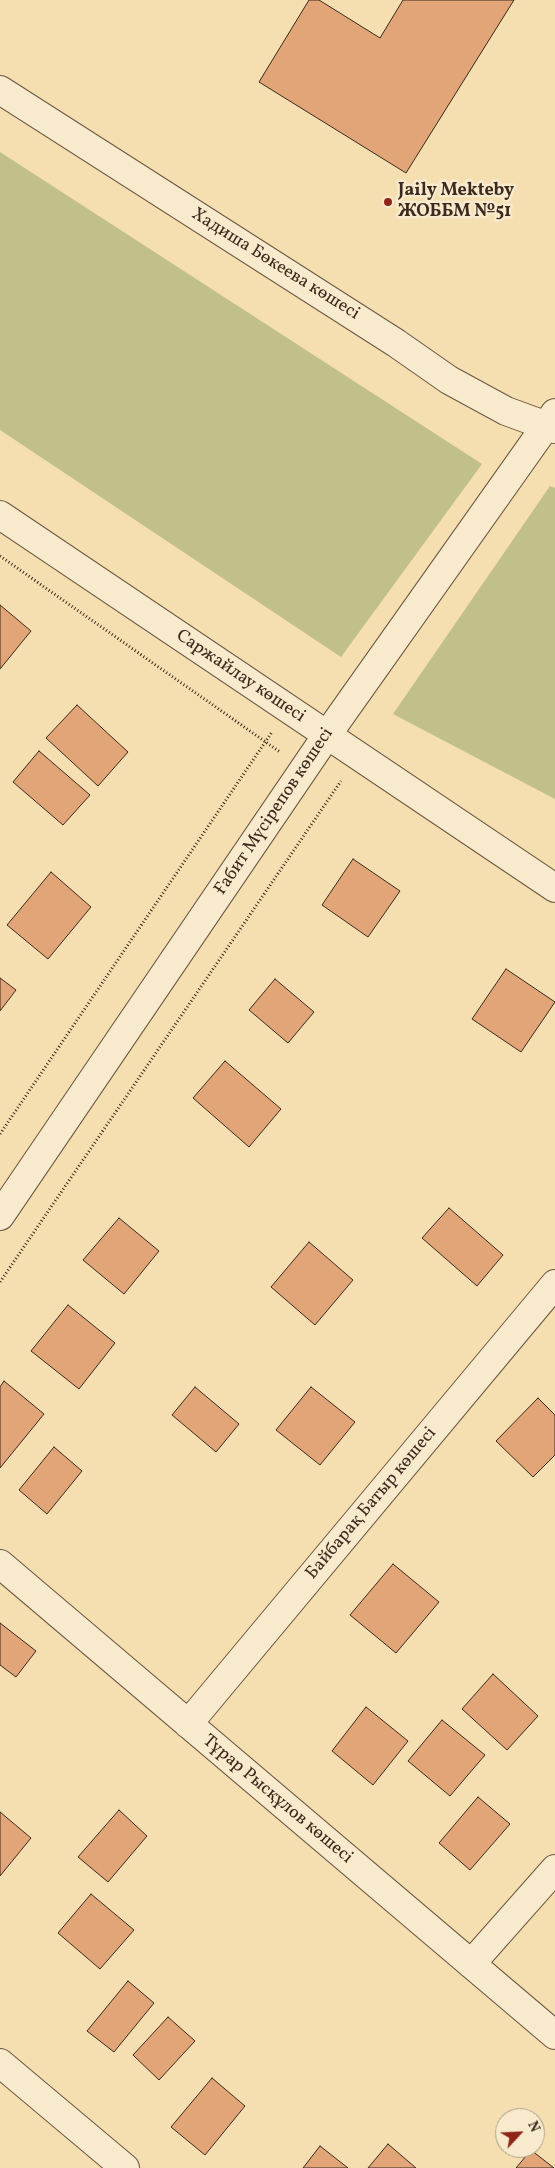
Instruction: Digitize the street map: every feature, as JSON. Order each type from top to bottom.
[{"type":"street","name":"Хадиша Бөкеева көшесі","points":[[0,90],[396,343],[449,380],[506,411],[552,423]]},
{"type":"street","name":"Ғабит Мүсірепов көшесі","points":[[0,1216],[304,768],[552,423]]},
{"type":"street","name":"Саржайлау көшесі","points":[[0,515],[555,888]]},
{"type":"street","name":"Байбарақ Батыр көшесі","points":[[188,1724],[555,1284]]},
{"type":"street","name":"Тұрар Рысқұлов көшесі","points":[[0,1564],[555,2035]]},
{"type":"street","points":[[471,1964],[555,1869]]},
{"type":"street","points":[[0,2063],[125,2168]]},
{"type":"path","points":[[0,556],[304,768]]},
{"type":"path","points":[[0,1134],[288,709]]},
{"type":"path","points":[[0,1282],[358,756]]},
{"type":"green space","points":[[0,152],[482,464],[341,657],[0,430]]},
{"type":"green space","points":[[550,486],[555,488],[555,799],[393,714]]},
{"type":"building","points":[[309,0],[319,0],[380,38],[403,0],[514,0],[406,173],[259,82]]},
{"type":"building","points":[[0,605],[31,631],[0,669]]},
{"type":"building","points":[[77,705],[128,752],[98,786],[46,738]]},
{"type":"building","points":[[39,751],[90,795],[63,825],[13,782]]},
{"type":"building","points":[[353,859],[400,891],[368,937],[322,905]]},
{"type":"building","points":[[51,872],[91,907],[48,959],[7,925]]},
{"type":"building","points":[[506,969],[555,1002],[521,1052],[472,1019]]},
{"type":"building","points":[[0,978],[16,990],[0,1011]]},
{"type":"building","points":[[275,979],[314,1012],[288,1043],[249,1010]]},
{"type":"building","points":[[225,1061],[281,1109],[249,1147],[193,1098]]},
{"type":"building","points":[[449,1208],[503,1255],[477,1286],[422,1238]]},
{"type":"building","points":[[119,1218],[159,1251],[124,1294],[83,1260]]},
{"type":"building","points":[[309,1242],[353,1280],[315,1325],[271,1287]]},
{"type":"building","points":[[68,1305],[115,1343],[79,1389],[31,1351]]},
{"type":"building","points":[[4,1381],[44,1414],[0,1468],[0,1387]]},
{"type":"building","points":[[195,1387],[239,1424],[216,1452],[172,1415]]},
{"type":"building","points":[[311,1387],[355,1422],[320,1465],[276,1430]]},
{"type":"building","points":[[538,1398],[555,1415],[555,1455],[533,1477],[496,1441]]},
{"type":"building","points":[[54,1447],[82,1471],[47,1514],[19,1490]]},
{"type":"building","points":[[393,1564],[439,1602],[396,1653],[350,1615]]},
{"type":"building","points":[[0,1623],[36,1651],[16,1677],[0,1665]]},
{"type":"building","points":[[493,1674],[538,1716],[507,1750],[462,1709]]},
{"type":"building","points":[[366,1707],[408,1741],[373,1785],[332,1751]]},
{"type":"building","points":[[442,1720],[485,1755],[450,1796],[408,1761]]},
{"type":"building","points":[[478,1797],[510,1824],[470,1870],[439,1843]]},
{"type":"building","points":[[119,1810],[147,1836],[108,1882],[78,1857]]},
{"type":"building","points":[[0,1812],[31,1838],[0,1876]]},
{"type":"building","points":[[91,1894],[134,1930],[100,1969],[58,1933]]},
{"type":"building","points":[[128,1981],[154,2003],[114,2052],[87,2031]]},
{"type":"building","points":[[168,2017],[195,2041],[159,2080],[133,2055]]},
{"type":"building","points":[[212,2078],[245,2106],[205,2155],[171,2127]]},
{"type":"building","points":[[388,2144],[416,2168],[368,2168]]},
{"type":"building","points":[[320,2146],[348,2168],[303,2168]]},
{"type":"building","points":[[524,2158],[541,2158],[554,2168],[516,2168]]},
{"type":"place","name":"Jaily Mekteby ЖОББМ №51","points":[[388,202]]}]
